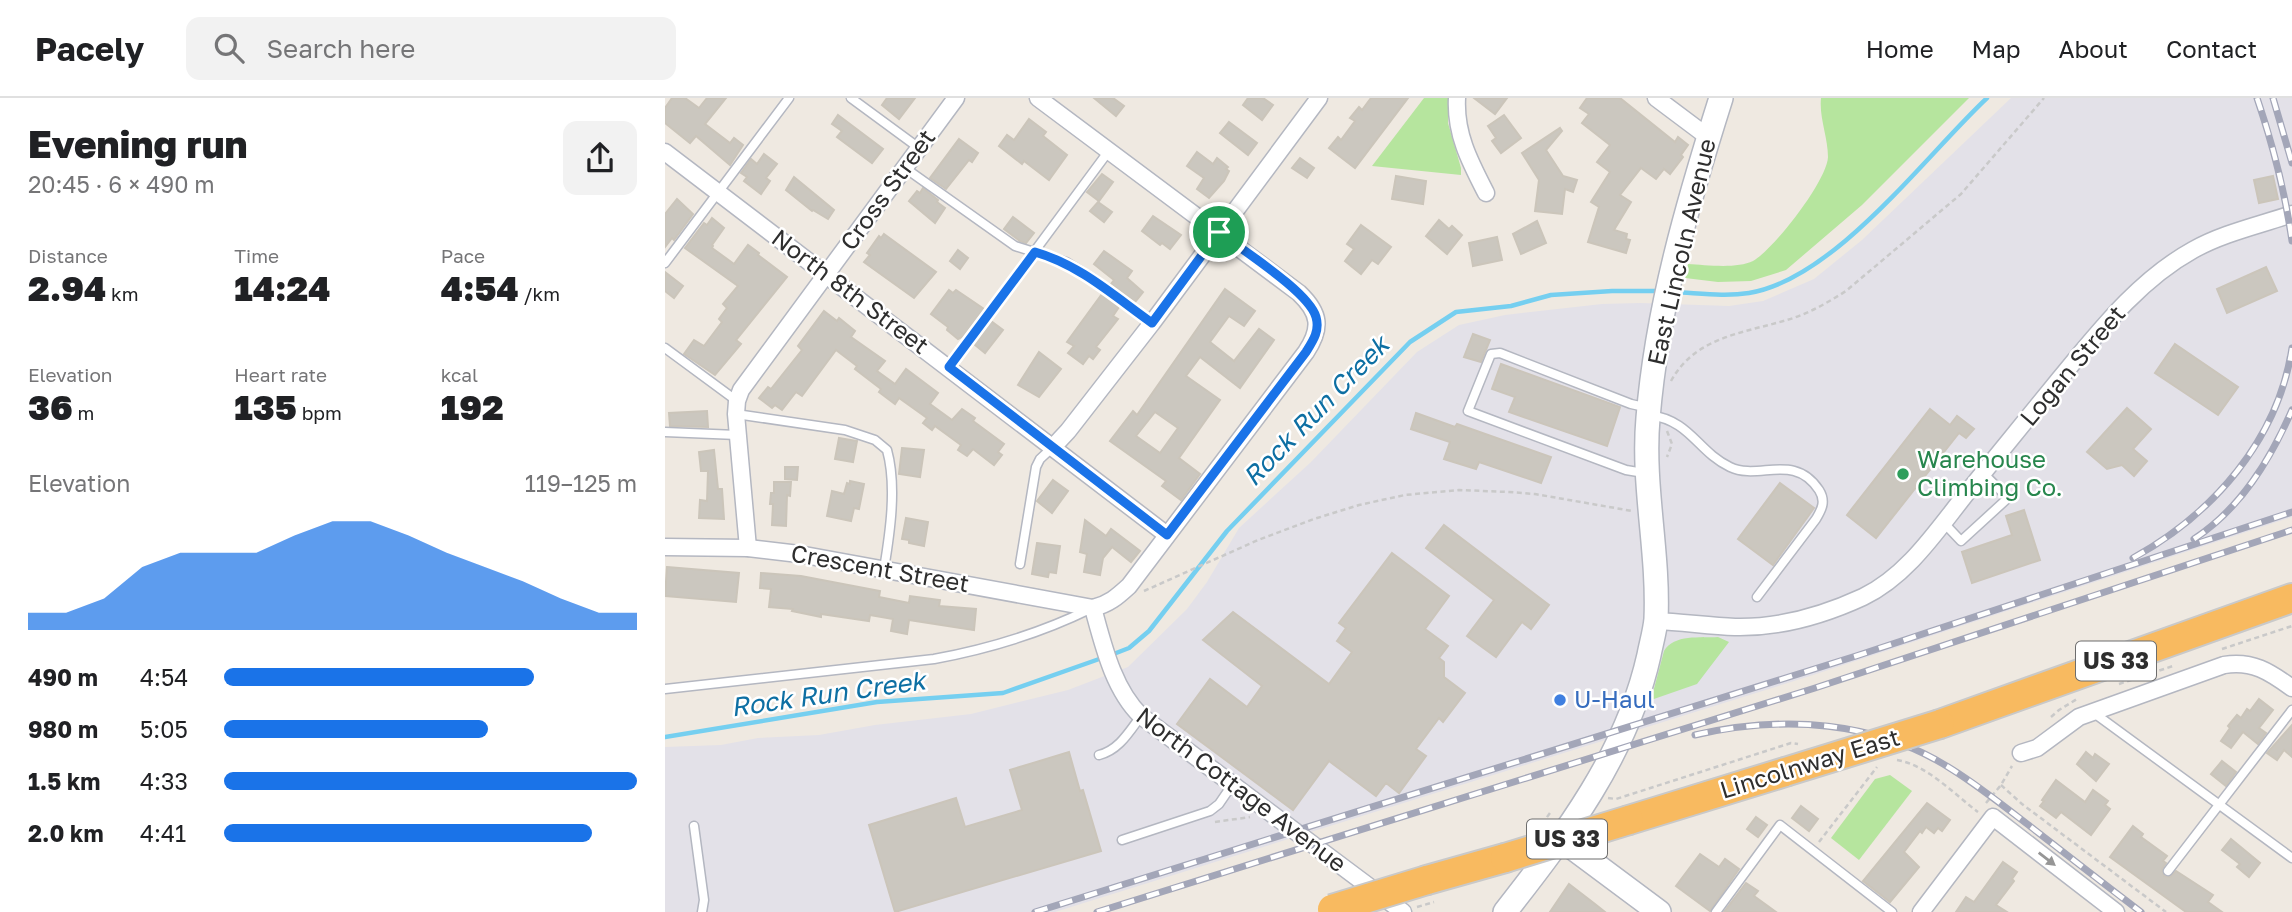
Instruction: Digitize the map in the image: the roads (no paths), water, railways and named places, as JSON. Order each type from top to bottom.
[{"type":"highway","name":"Lincolnway East","points":[[1328,911],[1940,723],[2292,598]]},
{"type":"main road","name":"East Lincoln Avenue","points":[[1505,912],[1591,795],[1615,750],[1645,672],[1656,621],[1655,568],[1647,474],[1649,412],[1659,324],[1720,98]]},
{"type":"main road","points":[[1561,839],[1658,912]]},
{"type":"street","name":"Cross Street","points":[[736,407],[750,376],[956,98]]},
{"type":"street","points":[[1038,98],[1299,293],[1313,308],[1317,319],[1317,330],[1306,352],[1167,535],[1117,598],[1093,608]]},
{"type":"street","points":[[1054,446],[1152,323],[1319,98]]},
{"type":"street","points":[[1457,98],[1460,136],[1486,193]]},
{"type":"street","points":[[1656,98],[1708,137]]},
{"type":"street","name":"North 8th Street","points":[[665,152],[1054,446],[1167,535]]},
{"type":"street","name":"Logan Street","points":[[1656,621],[1735,627],[1762,626],[1794,621],[1865,596],[1891,578],[1924,547],[2083,351],[2155,276],[2195,248],[2292,214]]},
{"type":"street","points":[[736,407],[748,548]]},
{"type":"street","name":"Crescent Street","points":[[665,547],[748,548],[799,554],[1093,608]]},
{"type":"street","name":"North Cottage Avenue","points":[[1093,608],[1113,670],[1129,703],[1140,716],[1403,912]]},
{"type":"street","points":[[2021,753],[2037,748],[2067,724],[2092,712],[2224,665],[2239,663],[2259,667],[2292,688]]},
{"type":"street","points":[[1921,912],[1985,815],[2116,912]]},
{"type":"lane","points":[[665,263],[789,98]]},
{"type":"lane","points":[[851,98],[919,148]]},
{"type":"lane","points":[[949,367],[1108,152]]},
{"type":"lane","points":[[905,168],[1004,239],[1025,251],[1066,262],[1152,323]]},
{"type":"lane","points":[[665,348],[736,407],[845,430],[875,440],[887,450],[891,517],[884,569]]},
{"type":"lane","points":[[1647,474],[1626,470],[1468,411],[1491,354],[1500,353],[1664,417],[1681,426],[1710,454],[1729,467],[1742,471],[1781,469],[1802,473],[1814,481],[1823,495],[1823,507],[1757,597]]},
{"type":"lane","points":[[665,432],[737,435]]},
{"type":"lane","points":[[1020,564],[1036,467],[1040,458],[1054,446]]},
{"type":"lane","points":[[1943,522],[1961,541],[2008,498],[1983,473]]},
{"type":"lane","points":[[665,689],[934,659],[977,651],[1014,640],[1093,608]]},
{"type":"lane","points":[[2168,872],[2292,709]]},
{"type":"lane","points":[[2092,712],[2292,858]]},
{"type":"lane","points":[[1099,755],[1118,746],[1140,716]]},
{"type":"lane","points":[[1122,840],[1210,811],[1219,804],[1232,785]]},
{"type":"lane","points":[[1716,912],[1780,825],[1892,912]]},
{"type":"lane","points":[[694,826],[704,900],[702,912]]},
{"type":"waterway","name":"Rock Run Creek","points":[[1673,292],[1721,295],[1749,293],[1781,283],[1814,265],[1877,212],[1987,98]]},
{"type":"waterway","name":"Rock Run Creek","points":[[1111,655],[1129,648],[1149,631],[1227,531],[1410,342],[1456,312],[1511,306],[1551,295],[1661,291]]},
{"type":"waterway","name":"Rock Run Creek","points":[[665,737],[877,702],[1003,693],[1102,658]]},
{"type":"railway","points":[[2257,98],[2278,169],[2292,241]]},
{"type":"railway","points":[[2273,98],[2292,163]]},
{"type":"railway","points":[[2133,558],[2190,520],[2237,471],[2257,443],[2272,413],[2284,382],[2292,348]]},
{"type":"railway","points":[[2194,539],[2211,527],[2240,498],[2264,465],[2292,410]]},
{"type":"railway","points":[[1035,912],[1856,656],[2292,512]]},
{"type":"railway","points":[[1097,912],[1815,688],[2292,530]]},
{"type":"railway","points":[[1695,735],[1762,725],[1795,724],[1828,726],[1893,741],[1923,753],[1973,783],[2141,912]]},
{"type":"place","name":"Warehouse Climbing Co.","points":[[1903,474]]},
{"type":"place","name":"U-Haul","points":[[1560,700]]}]
